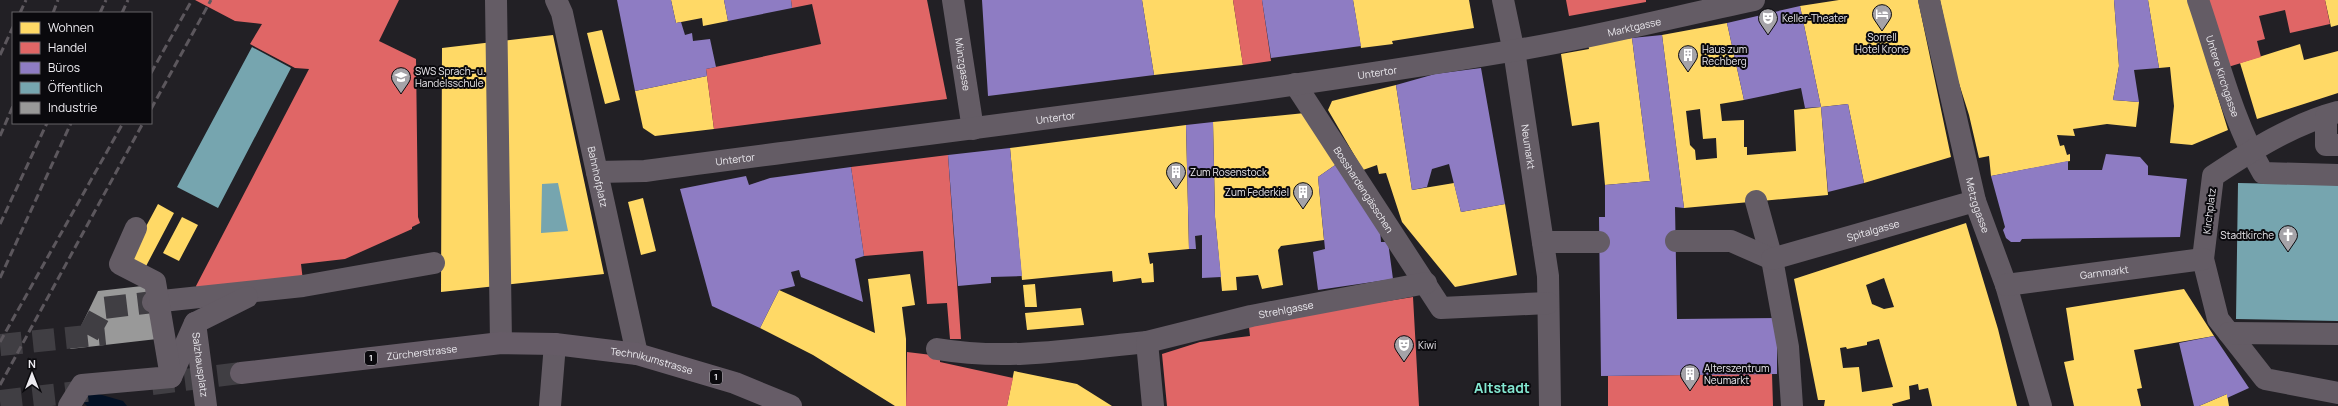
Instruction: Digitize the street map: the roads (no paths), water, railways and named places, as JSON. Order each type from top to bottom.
[{"type":"main road","name":"Zürcherstrasse","points":[[241,373],[501,343],[555,344]]},
{"type":"main road","name":"Technikumstrasse","points":[[555,344],[637,354],[735,383],[791,406]]},
{"type":"street","points":[[496,0],[501,343]]},
{"type":"street","name":"Bahnhofplatz","points":[[556,0],[562,13],[637,354]]},
{"type":"street","name":"Münzgasse","points":[[954,0],[973,129]]},
{"type":"street","name":"Neumarkt","points":[[1503,0],[1514,51],[1548,276],[1550,406]]},
{"type":"street","name":"Marktgasse","points":[[1514,51],[1754,0]]},
{"type":"street","name":"Metzggasse","points":[[1929,0],[1975,202],[2006,285],[2041,406]]},
{"type":"street","name":"Untere Kirchgasse","points":[[2198,0],[2250,151],[2263,173],[2338,175]]},
{"type":"street","name":"Untertor","points":[[597,172],[645,171],[973,129],[1295,84],[1514,51]]},
{"type":"street","name":"Bosshardengässchen","points":[[1295,84],[1429,289]]},
{"type":"street","points":[[2332,114],[2326,145],[2338,145]]},
{"type":"street","name":"Kirchplatz","points":[[2332,114],[2314,119],[2250,151],[2213,176],[2203,259],[2218,319],[2265,379],[2338,393]]},
{"type":"street","points":[[1756,202],[1772,259],[1788,347],[1792,406]]},
{"type":"street","name":"Spitalgasse","points":[[1772,259],[1975,202]]},
{"type":"street","points":[[69,406],[82,386],[171,377],[158,327],[155,302],[155,282],[120,264],[136,228]]},
{"type":"street","points":[[1676,241],[1731,241],[1772,259]]},
{"type":"street","points":[[1543,242],[1599,242]]},
{"type":"street","name":"Garnmarkt","points":[[2006,285],[2203,259]]},
{"type":"street","points":[[155,302],[303,286],[434,263]]},
{"type":"street","points":[[1429,289],[1441,308],[1548,303]]},
{"type":"street","name":"Strehlgasse","points":[[937,348],[970,354],[1010,355],[1147,342],[1251,316],[1429,289]]},
{"type":"street","name":"Salzhausplatz","points":[[171,377],[195,323],[261,291]]},
{"type":"street","name":"Salzhausplatz","points":[[192,298],[206,406]]},
{"type":"street","points":[[2229,333],[2338,334]]},
{"type":"street","points":[[1147,342],[1153,406]]},
{"type":"street","points":[[550,406],[555,344]]},
{"type":"water","points":[[88,391],[123,401],[127,406],[87,406],[82,401]]},
{"type":"tunnel","points":[[88,335],[103,308],[153,302]]},
{"type":"tunnel","points":[[0,345],[105,334]]},
{"type":"tunnel","points":[[152,384],[241,373]]},
{"type":"tunnel","points":[[0,401],[94,390]]},
{"type":"railway","points":[[20,12],[26,0]]},
{"type":"railway","points":[[53,12],[58,0]]},
{"type":"railway","points":[[100,12],[106,0]]},
{"type":"railway","points":[[122,12],[128,0]]},
{"type":"railway","points":[[152,71],[192,0]]},
{"type":"railway","points":[[152,107],[211,0]]},
{"type":"railway","points":[[0,55],[12,29]]},
{"type":"railway","points":[[0,136],[12,108]]},
{"type":"railway","points":[[0,224],[47,124]]},
{"type":"railway","points":[[0,278],[71,124]]},
{"type":"railway","points":[[0,342],[122,124]]},
{"type":"railway","points":[[0,385],[142,124]]},
{"type":"place","name":"Sorrell Hotel Krone","points":[[1882,31]]},
{"type":"place","name":"Keller-Theater","points":[[1768,35]]},
{"type":"place","name":"Haus zum Rechberg","points":[[1688,72]]},
{"type":"place","name":"SWS Sprach- u. Handelsschule","points":[[401,94]]},
{"type":"place","name":"Zum Rosenstock","points":[[1176,189]]},
{"type":"place","name":"Zum Federkiel","points":[[1303,209]]},
{"type":"place","name":"Stadtkirche","points":[[2288,252]]},
{"type":"place","name":"Kiwi","points":[[1404,362]]},
{"type":"place","name":"Alterszentrum Neumarkt","points":[[1690,391]]},
{"type":"district","name":"Altstadt","points":[[1502,388]]}]
